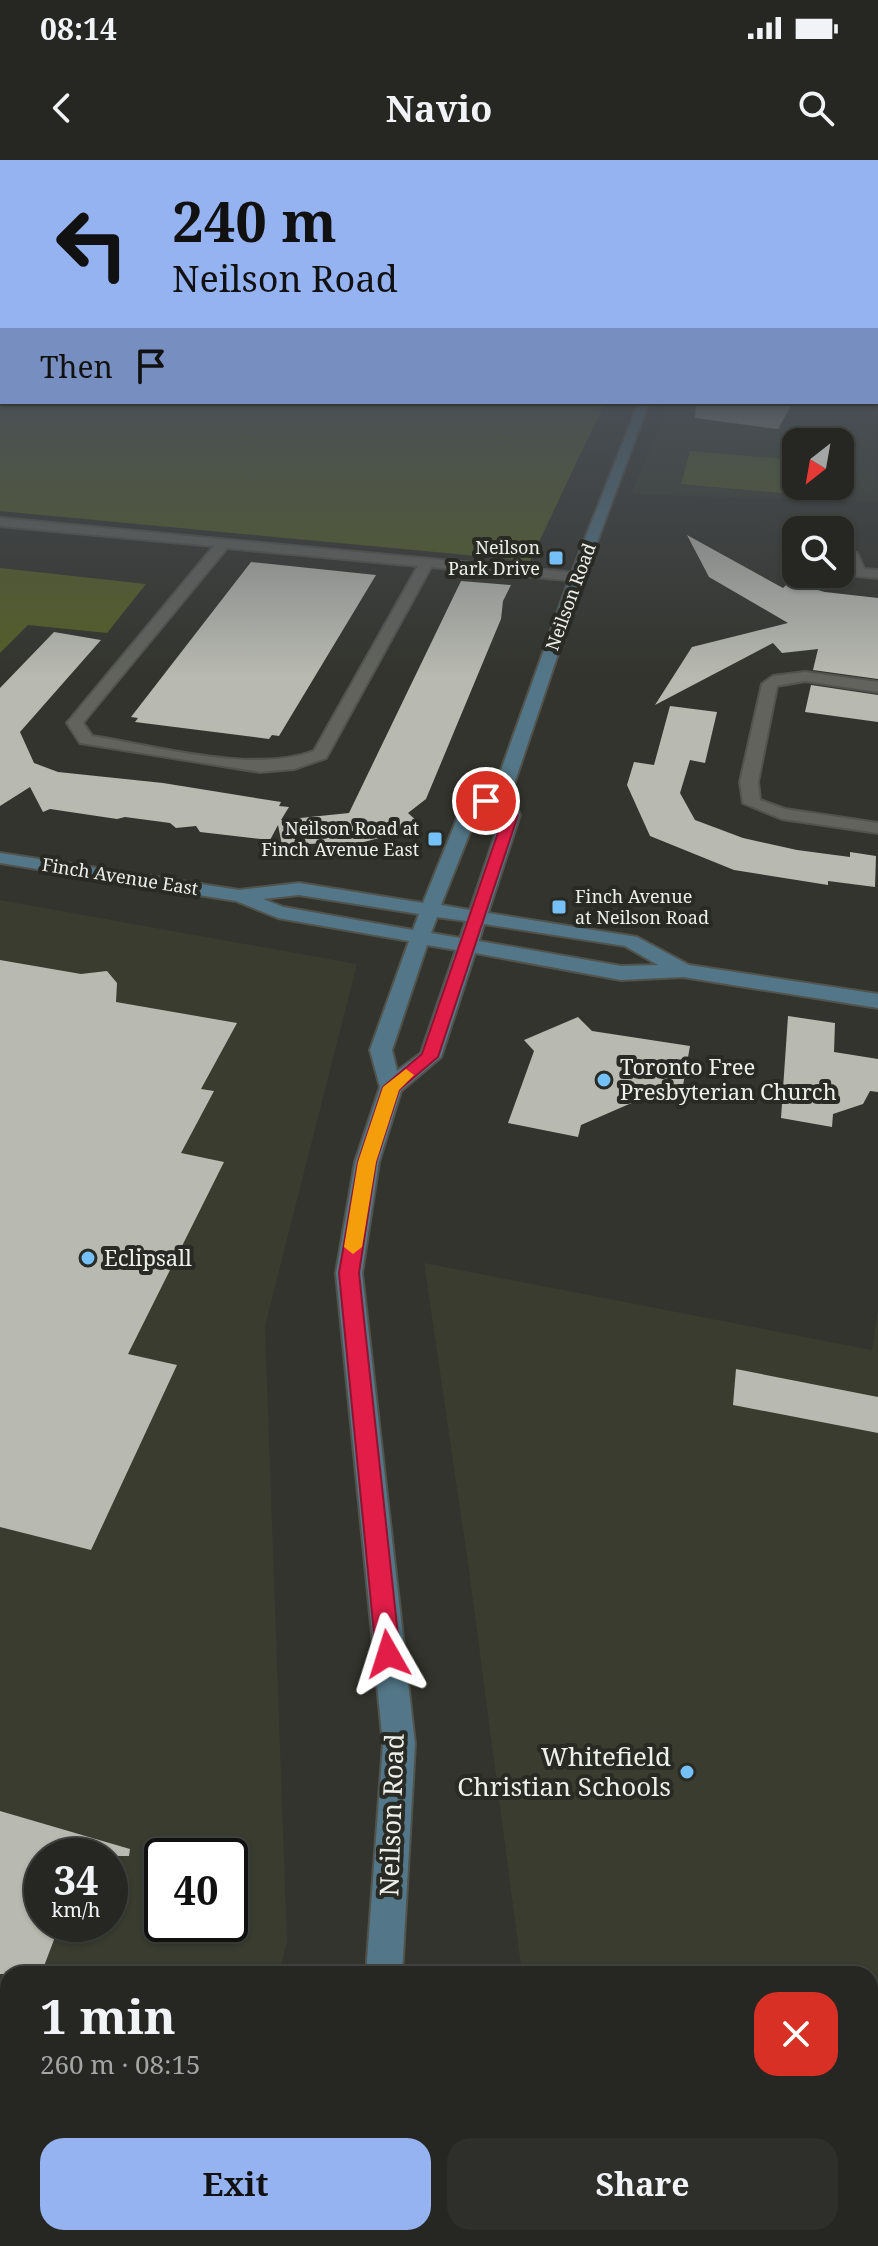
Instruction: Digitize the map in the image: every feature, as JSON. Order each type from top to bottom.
[{"type":"main road","name":"Neilson Road","points":[[385,1966],[399,1744],[349,1273],[367,1162],[391,1087],[430,1057],[511,815],[502,793],[613,482]]},
{"type":"main road","points":[[391,1087],[381,1050],[430,909],[470,809],[502,793]]},
{"type":"main road","name":"Finch Avenue East","points":[[0,858],[240,896],[278,912],[621,973],[683,971],[878,1001]]},
{"type":"main road","name":"Finch Avenue East","points":[[240,896],[299,889],[630,941],[683,971]]},
{"type":"street","points":[[0,522],[577,577]]},
{"type":"street","points":[[223,544],[75,723],[86,740],[260,767],[294,764],[320,754],[427,562]]},
{"type":"street","points":[[854,561],[858,571]]},
{"type":"street","points":[[854,571],[878,574]]},
{"type":"street","points":[[878,687],[789,675],[775,679],[770,684],[749,782],[752,803],[782,814],[878,828]]},
{"type":"shaded area","points":[[636,482],[782,482],[782,499],[631,494]]},
{"type":"shaded area","points":[[854,482],[878,482],[878,502],[816,500],[854,500]]},
{"type":"shaded area","points":[[0,900],[357,964],[265,1326],[287,1941],[281,1966],[0,1966]]},
{"type":"shaded area","name":"Whitefield Christian Schools","points":[[424,1263],[872,1350],[878,1309],[878,1966],[521,1966],[469,1570]]},
{"type":"green space","points":[[0,482],[567,482],[530,561],[0,511]]},
{"type":"green space","points":[[782,482],[782,493],[681,484]]},
{"type":"green space","points":[[0,568],[146,584],[107,633],[28,625],[0,653]]},
{"type":"building","points":[[687,535],[782,588],[811,588],[878,598],[878,679],[813,670],[818,649],[782,653],[773,643],[655,705],[692,647],[788,623],[709,577]]},
{"type":"building","points":[[251,562],[376,575],[279,736],[272,735],[269,739],[135,722],[138,718],[131,717]]},
{"type":"building","points":[[461,581],[511,585],[503,601],[501,619],[426,799],[408,813],[418,822],[396,829],[394,834],[338,849],[333,843],[282,845],[278,825],[270,840],[200,832],[196,826],[176,828],[170,823],[125,817],[117,819],[50,809],[43,812],[30,787],[0,806],[0,688],[54,632],[101,640],[20,732],[34,763],[58,772],[163,783],[281,802],[279,806],[289,807],[281,820],[349,813]]},
{"type":"building","points":[[811,685],[878,695],[878,722],[805,712]]},
{"type":"building","points":[[670,706],[717,712],[705,763],[690,760],[680,793],[695,820],[743,838],[797,850],[850,857],[850,852],[876,856],[875,887],[828,881],[828,885],[734,870],[650,836],[627,785],[634,762],[654,765]]},
{"type":"building","name":"Eclipsall","points":[[0,960],[81,974],[107,971],[117,983],[116,1002],[237,1023],[201,1089],[214,1091],[181,1153],[224,1162],[128,1354],[177,1365],[91,1550],[0,1527]]},
{"type":"building","points":[[788,1016],[835,1023],[834,1052],[878,1059],[878,1092],[870,1091],[863,1104],[833,1114],[832,1127],[781,1118]]},
{"type":"building","name":"Toronto Free Presbyterian Church","points":[[578,1017],[592,1031],[690,1046],[682,1091],[666,1088],[581,1125],[578,1137],[508,1123],[534,1051],[524,1040]]},
{"type":"building","points":[[736,1369],[878,1397],[878,1433],[733,1405]]},
{"type":"building","points":[[0,1811],[92,1838],[24,1838],[24,1942],[53,1942],[44,1966],[0,1966]]},
{"type":"slow traffic","points":[[353,1247],[367,1162],[391,1087],[406,1075]]},
{"type":"place","name":"Neilson Park Drive","points":[[556,558]]},
{"type":"place","name":"Neilson Road at Finch Avenue East","points":[[435,839]]},
{"type":"place","name":"Finch Avenue at Neilson Road","points":[[559,907]]},
{"type":"place","name":"Toronto Free Presbyterian Church","points":[[604,1080]]},
{"type":"place","name":"Eclipsall","points":[[88,1258]]},
{"type":"place","name":"Whitefield Christian Schools","points":[[687,1772]]},
{"type":"route","points":[[388,1654],[349,1273],[367,1162],[391,1087],[430,1057],[511,815],[502,793],[486,801]]}]
